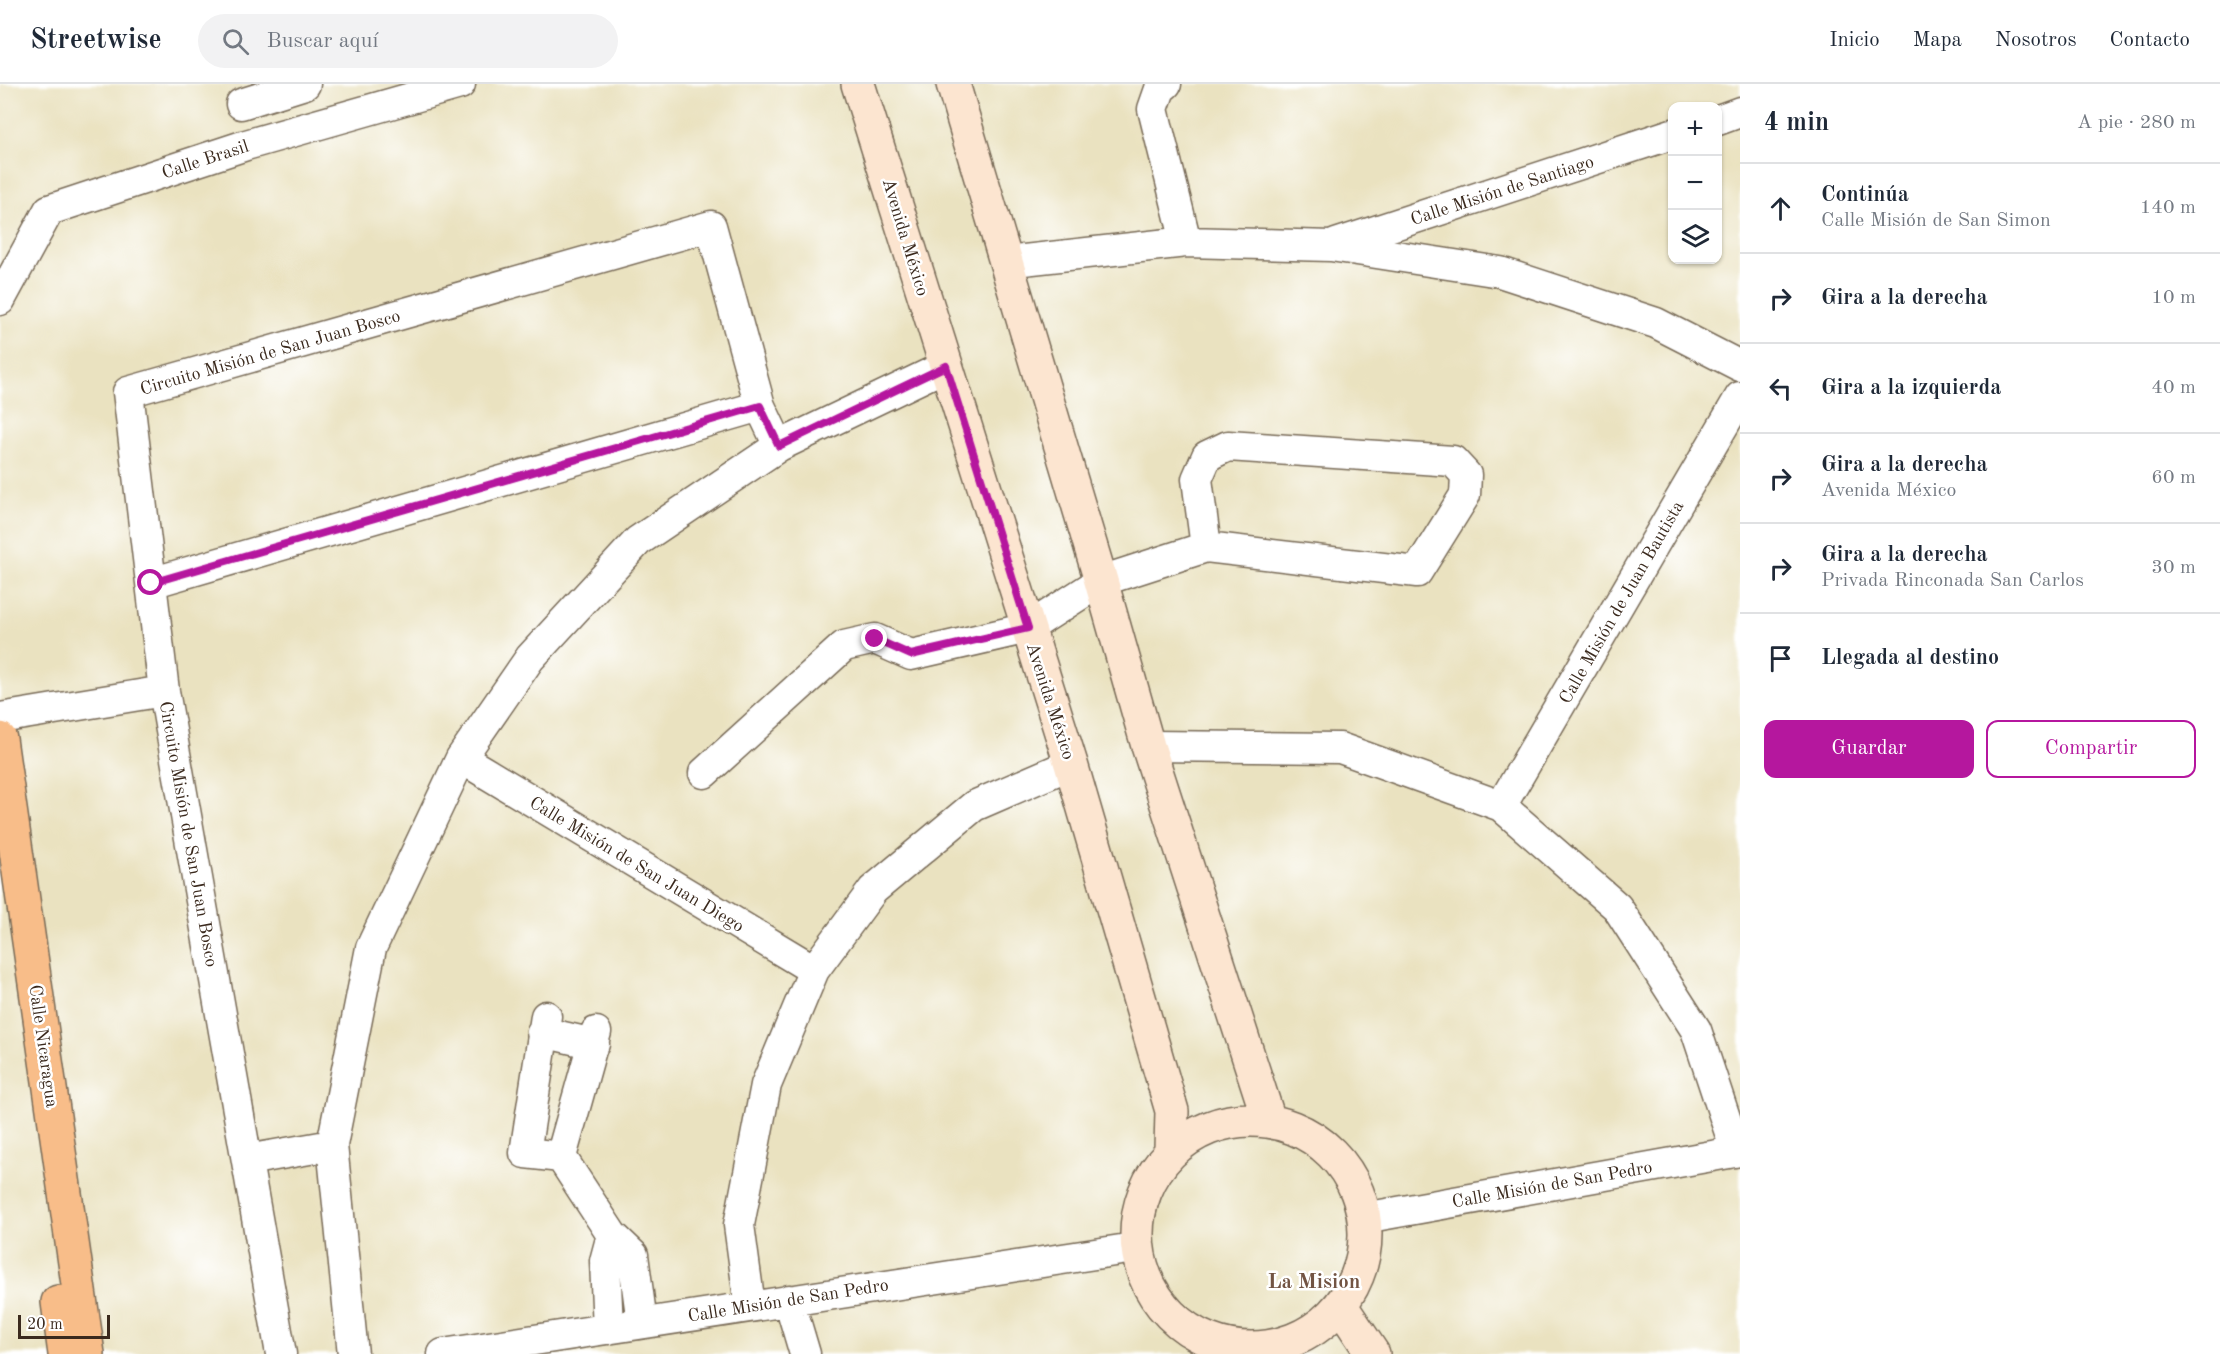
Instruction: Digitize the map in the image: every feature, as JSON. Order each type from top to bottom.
[{"type":"main road","name":"Calle Nicaragua","points":[[0,739],[88,1354]]},
{"type":"main road","name":"Calle Nicaragua","points":[[0,875],[65,1354]]},
{"type":"street","points":[[246,145],[239,94],[305,84]]},
{"type":"street","name":"Calle Brasil","points":[[0,300],[49,210],[246,145],[459,84]]},
{"type":"street","name":"Avenida México","points":[[858,84],[1071,764],[1172,1112],[1171,1149]]},
{"type":"street","points":[[953,84],[1101,580],[1148,746],[1269,1120]]},
{"type":"street","points":[[1166,84],[1160,89],[1153,110],[1186,242]]},
{"type":"street","points":[[1722,119],[1740,112]]},
{"type":"street","name":"Calle Misión de Santiago","points":[[1331,246],[1668,135]]},
{"type":"street","name":"Circuito Misión de San Juan Bosco","points":[[281,1354],[164,691],[128,392],[711,226],[760,406],[779,446]]},
{"type":"street","points":[[1005,262],[1186,242],[1331,246],[1500,272],[1656,323],[1740,366]]},
{"type":"street","points":[[353,1354],[332,1145],[371,948],[461,758],[530,658],[638,541],[779,446],[946,366]]},
{"type":"street","name":"Calle Misión de Juan Bautista","points":[[1501,807],[1740,397]]},
{"type":"street","points":[[151,583],[760,406]]},
{"type":"street","points":[[704,773],[844,646],[875,639],[911,655],[1028,628],[1101,580],[1206,547],[1417,572],[1465,495],[1466,475],[1453,461],[1228,446],[1207,456],[1197,479],[1206,547]]},
{"type":"street","points":[[0,718],[164,691]]},
{"type":"street","points":[[1148,746],[1340,748],[1501,807],[1617,907],[1696,1030],[1738,1151]]},
{"type":"street","name":"Calle Misión de San Juan Diego","points":[[461,758],[814,970]]},
{"type":"street","points":[[750,1306],[739,1225],[766,1085],[814,970],[873,890],[975,806],[1071,764]]},
{"type":"street","points":[[561,1157],[525,1153],[544,1024],[595,1038],[561,1157],[612,1235],[633,1255],[642,1323]]},
{"type":"street","points":[[1269,1120],[1313,1137],[1344,1166],[1358,1192],[1366,1232],[1361,1267],[1341,1306],[1308,1335],[1266,1352],[1196,1337],[1148,1290],[1134,1248],[1139,1200],[1171,1149],[1216,1124],[1269,1120]]},
{"type":"street","points":[[247,1160],[332,1145]]},
{"type":"street","name":"Calle Misión de San Pedro","points":[[1364,1218],[1738,1151]]},
{"type":"street","points":[[608,1329],[605,1261],[612,1235]]},
{"type":"street","name":"Calle Misión de San Pedro","points":[[443,1354],[479,1351],[750,1306],[1134,1248]]},
{"type":"street","points":[[789,1300],[805,1354]]},
{"type":"street","points":[[1341,1306],[1373,1354]]},
{"type":"district","name":"La Mision","points":[[1314,1281]]},
{"type":"route","points":[[151,583],[760,406],[779,446],[946,366],[1028,628],[911,655],[875,639]]}]
